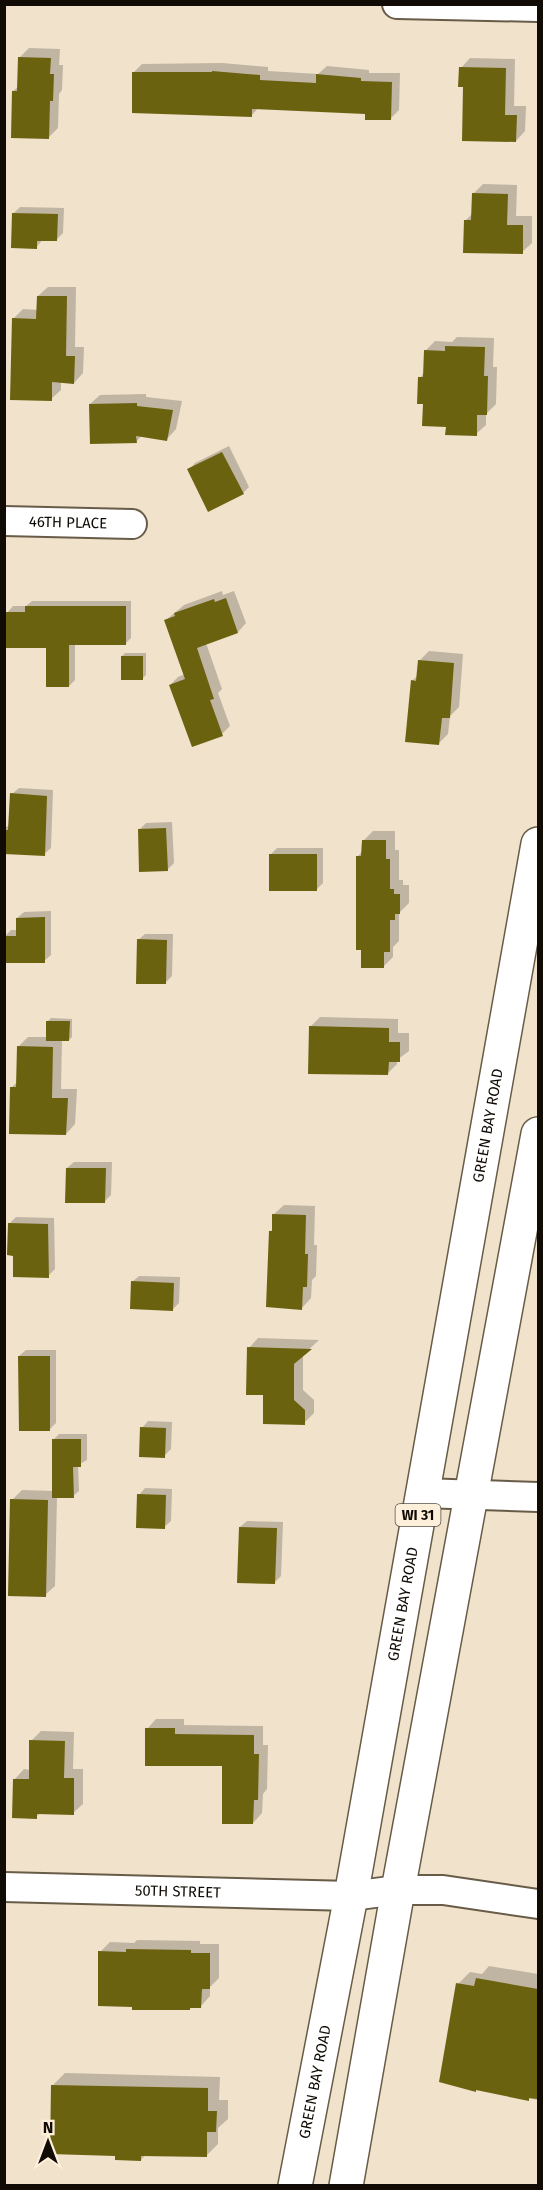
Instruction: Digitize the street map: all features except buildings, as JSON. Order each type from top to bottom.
[{"type":"main road","name":"GREEN BAY ROAD","points":[[295,2186],[351,1896],[538,844]]},
{"type":"main road","points":[[346,2186],[470,1495],[538,1134]]},
{"type":"street","points":[[397,4],[538,7]]},
{"type":"street","name":"46TH PLACE","points":[[4,520],[132,524]]},
{"type":"street","points":[[422,1493],[538,1497]]},
{"type":"street","name":"50TH STREET","points":[[4,1887],[351,1896],[398,1890],[443,1890],[538,1904]]}]
